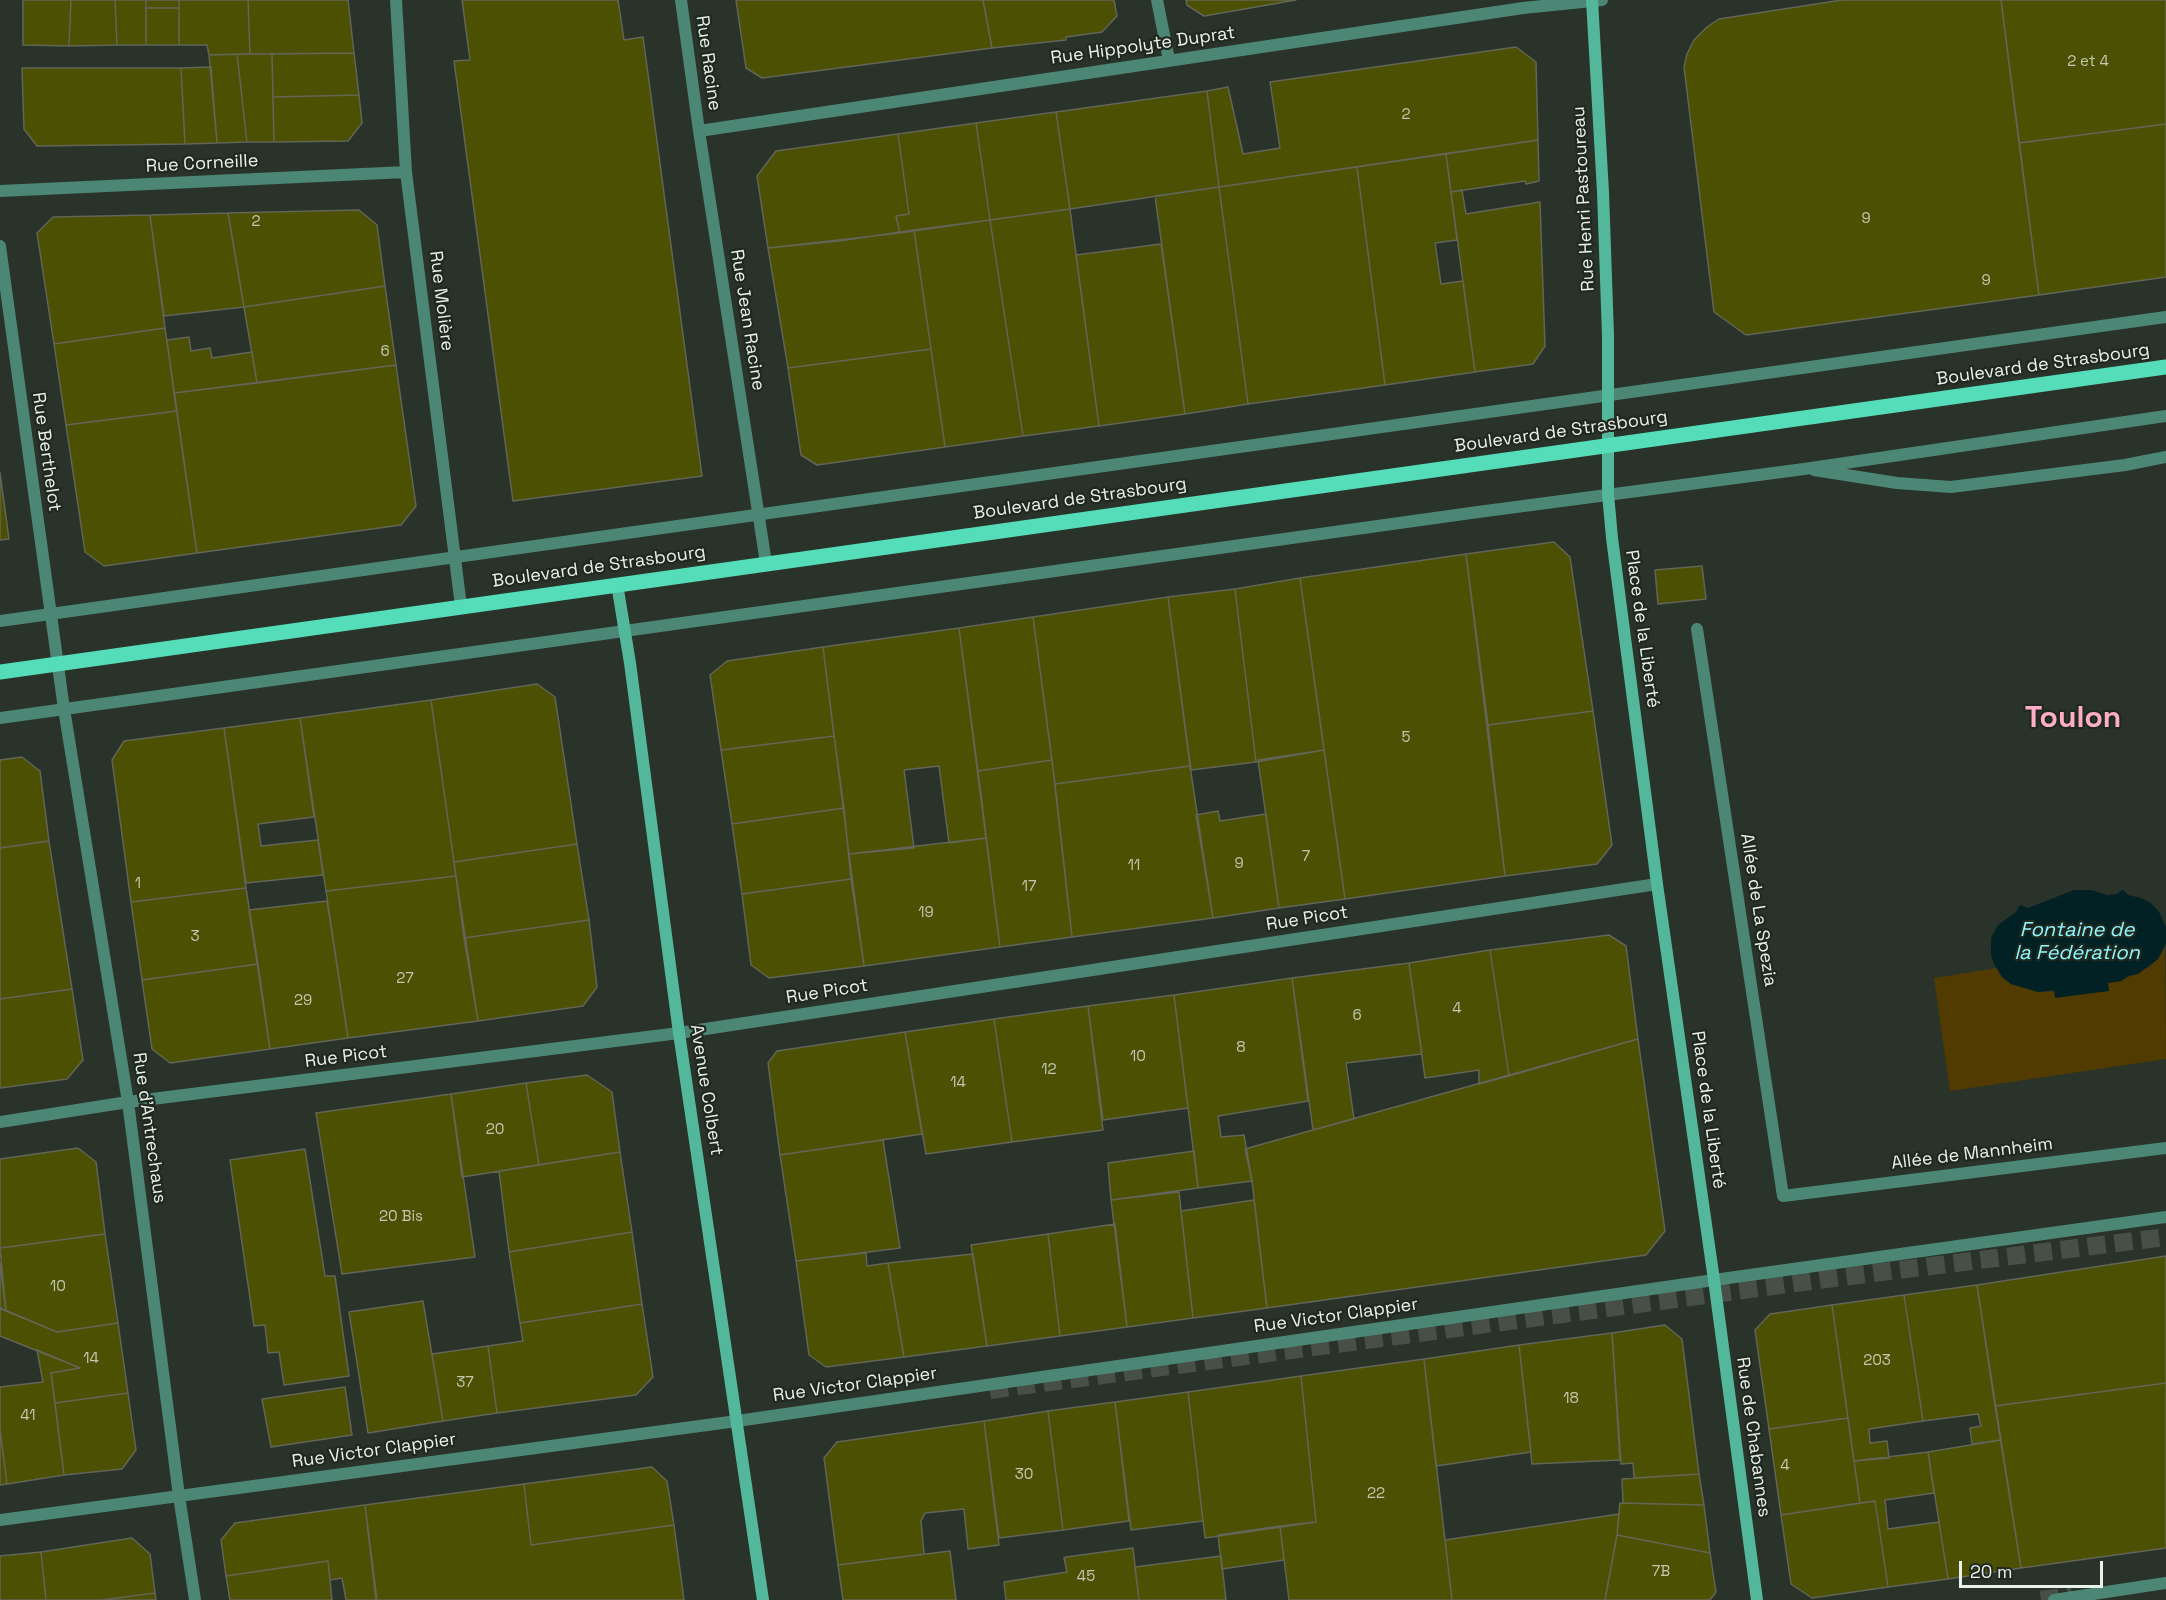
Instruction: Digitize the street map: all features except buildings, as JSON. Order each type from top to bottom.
[{"type":"main road","name":"Boulevard de Strasbourg","points":[[0,672],[2166,367]]},
{"type":"street","name":"Rue Molière","points":[[396,0],[406,172],[461,606]]},
{"type":"street","name":"Rue Racine","points":[[681,0],[699,131]]},
{"type":"street","points":[[1157,0],[1169,60]]},
{"type":"street","name":"Rue Hippolyte Duprat","points":[[699,131],[1523,8],[1596,1]]},
{"type":"street","name":"Rue Henri Pastoureau","points":[[1596,1],[1608,336],[1609,445]]},
{"type":"street","name":"Rue Jean Racine","points":[[699,131],[759,514]]},
{"type":"street","name":"Rue Corneille","points":[[0,191],[406,172]]},
{"type":"street","name":"Rue Berthelot","points":[[0,246],[57,663]]},
{"type":"street","points":[[0,621],[2166,317]]},
{"type":"street","points":[[0,718],[1608,494],[1804,469],[2166,416]]},
{"type":"street","name":"Place de la Liberté","points":[[1609,445],[1608,494],[1612,538],[1657,884],[1714,1280]]},
{"type":"street","points":[[1804,469],[1897,483],[1951,487],[2125,465],[2166,457]]},
{"type":"street","points":[[759,514],[766,563]]},
{"type":"street","name":"Avenue Colbert","points":[[617,584],[679,1033],[763,1600]]},
{"type":"street","name":"Allée de La Spezia","points":[[1697,629],[1783,1196]]},
{"type":"street","name":"Rue d'Antrechaus","points":[[57,663],[128,1102],[195,1600]]},
{"type":"street","name":"Rue Picot","points":[[0,1122],[128,1102],[679,1033],[1657,884]]},
{"type":"street","name":"Allée de Mannheim","points":[[1783,1196],[2166,1148]]},
{"type":"street","points":[[1714,1280],[2166,1217]]},
{"type":"street","name":"Rue Victor Clappier","points":[[0,1520],[737,1421],[1714,1280]]},
{"type":"street","name":"Rue de Chabannes","points":[[1714,1280],[1757,1600]]},
{"type":"street","points":[[2054,1600],[2166,1583]]},
{"type":"shaded area","points":[[2165,947],[2166,1059],[1950,1091],[1934,978],[1997,968],[2002,977],[2011,984],[2038,992],[2109,991],[2107,983],[2121,981],[2149,967],[2158,959]]},
{"type":"water","name":"Fontaine de la Fédération","points":[[2074,890],[2091,890],[2107,895],[2123,890],[2128,895],[2152,904],[2159,912],[2166,927],[2166,943],[2158,959],[2138,974],[2128,976],[2121,981],[2108,983],[2109,991],[2055,998],[2054,990],[2038,992],[2011,984],[2002,977],[1991,954],[1991,938],[1998,925],[2016,912],[2020,905],[2028,908]]},
{"type":"tunnel","points":[[990,1390],[1834,1278],[2166,1237]]},
{"type":"tunnel","points":[[2041,1600],[2072,1596]]},
{"type":"district","name":"Toulon","points":[[2073,719]]}]
